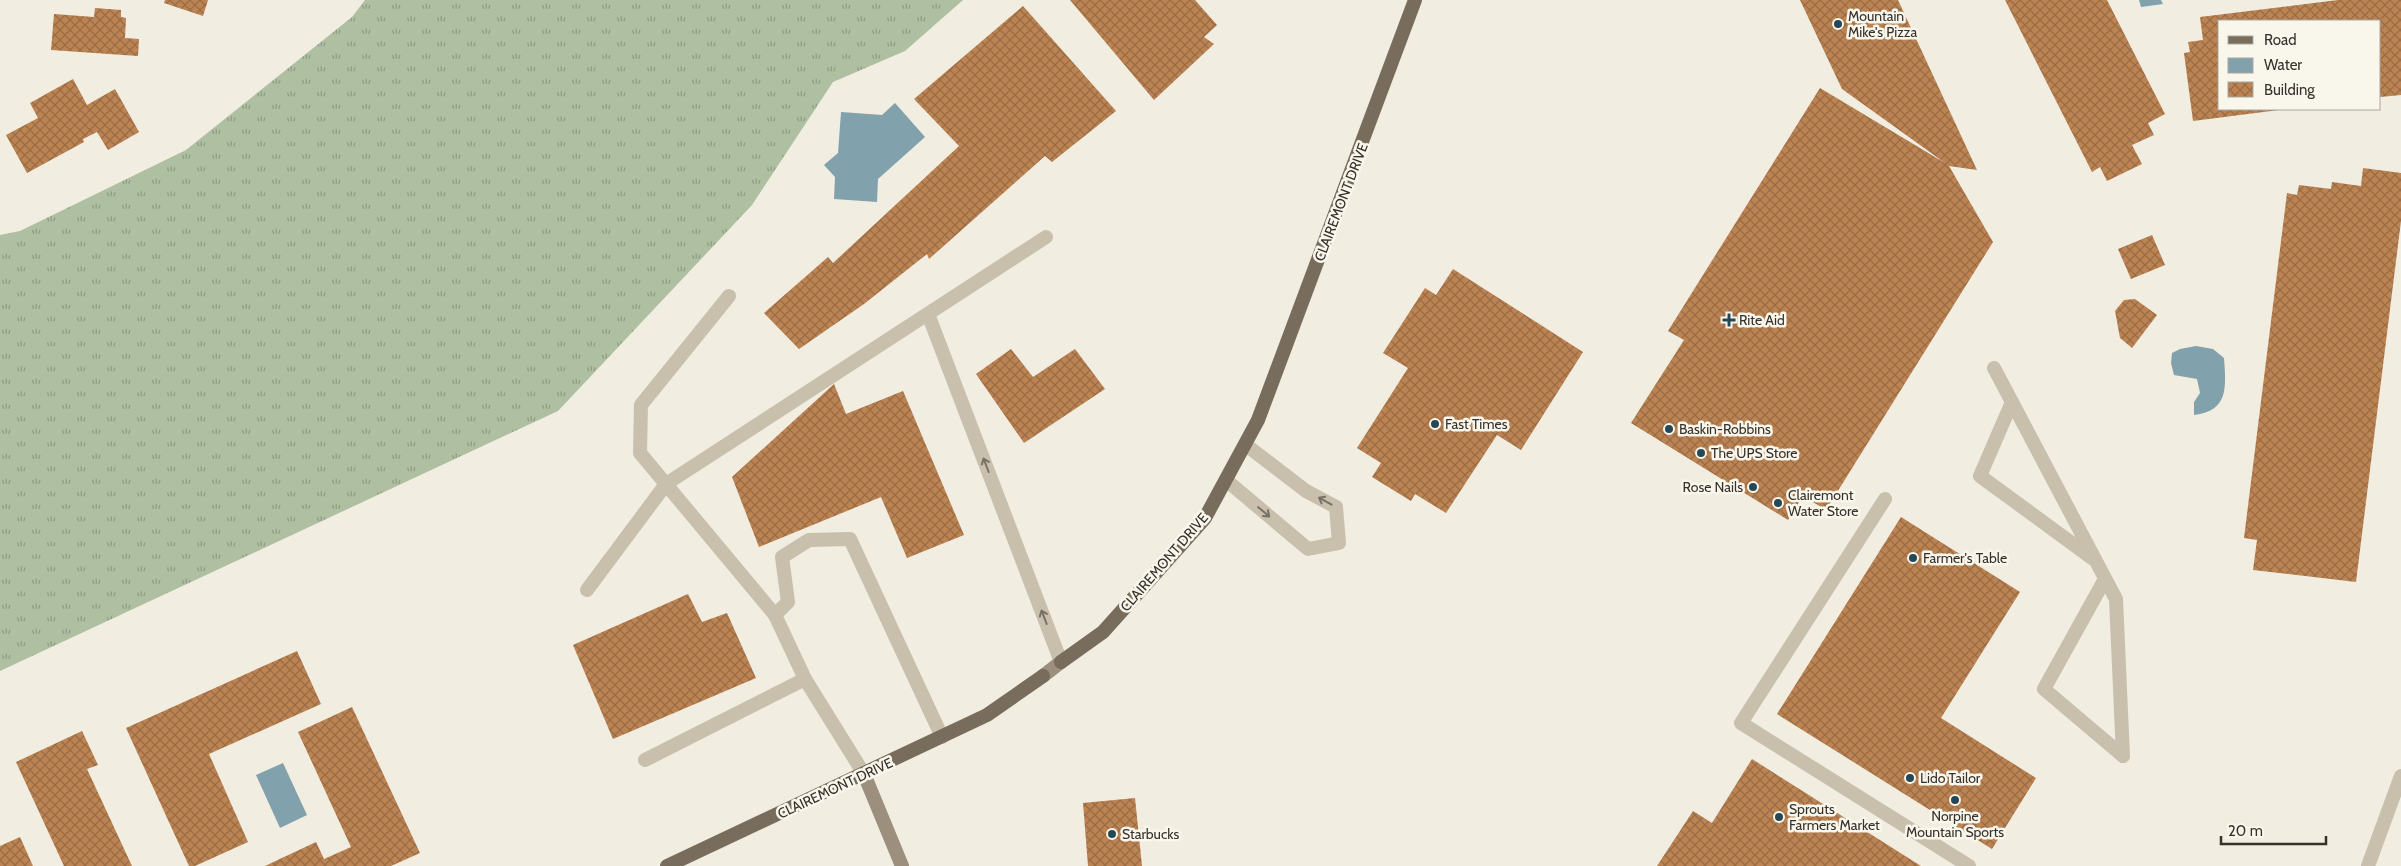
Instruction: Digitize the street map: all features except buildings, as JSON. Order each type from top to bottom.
[{"type":"main road","name":"CLAIREMONT DRIVE","points":[[667,866],[987,716],[1103,632],[1205,518],[1258,420],[1415,0]]},
{"type":"main road","points":[[864,774],[902,866]]},
{"type":"street","points":[[587,590],[666,484],[1046,238]]},
{"type":"street","points":[[729,296],[641,405],[640,454],[776,615],[805,679],[864,774]]},
{"type":"street","points":[[928,314],[1062,662]]},
{"type":"street","points":[[1994,368],[2116,599],[2123,756],[2044,689],[2105,579]]},
{"type":"street","points":[[2012,402],[1980,476],[2095,560]]},
{"type":"street","points":[[1226,480],[1308,549],[1339,543],[1336,507],[1306,490],[1246,445]]},
{"type":"street","points":[[1886,499],[1741,724],[1969,866]]},
{"type":"street","points":[[776,615],[788,602],[782,557],[809,540],[850,539],[942,737]]},
{"type":"street","points":[[645,760],[805,679]]},
{"type":"street","points":[[2368,866],[2401,776]]},
{"type":"green space","points":[[365,0],[963,0],[905,51],[833,82],[752,205],[558,411],[0,671],[0,235],[20,231],[186,150],[352,17]]},
{"type":"water","points":[[2139,0],[2161,0],[2163,4],[2141,7]]},
{"type":"water","points":[[895,103],[925,137],[878,179],[877,202],[834,199],[835,177],[824,165],[838,153],[841,112],[882,115]]},
{"type":"water","points":[[2196,346],[2213,349],[2224,358],[2225,388],[2223,396],[2214,408],[2205,413],[2194,415],[2194,402],[2200,393],[2197,379],[2174,375],[2171,363],[2172,353],[2180,349]]},
{"type":"water","points":[[283,763],[307,815],[280,828],[256,775]]},
{"type":"place","name":"Mountain Mike's Pizza","points":[[1838,24]]},
{"type":"place","name":"Rite Aid","points":[[1729,320]]},
{"type":"place","name":"Fast Times","points":[[1435,424]]},
{"type":"place","name":"Baskin-Robbins","points":[[1669,429]]},
{"type":"place","name":"The UPS Store","points":[[1701,453]]},
{"type":"place","name":"Rose Nails","points":[[1753,487]]},
{"type":"place","name":"Clairemont Water Store","points":[[1778,503]]},
{"type":"place","name":"Farmer's Table","points":[[1913,558]]},
{"type":"place","name":"Lido Tailor","points":[[1910,778]]},
{"type":"place","name":"Norpine Mountain Sports","points":[[1955,800]]},
{"type":"place","name":"Sprouts Farmers Market","points":[[1779,817]]},
{"type":"place","name":"Starbucks","points":[[1112,834]]}]
